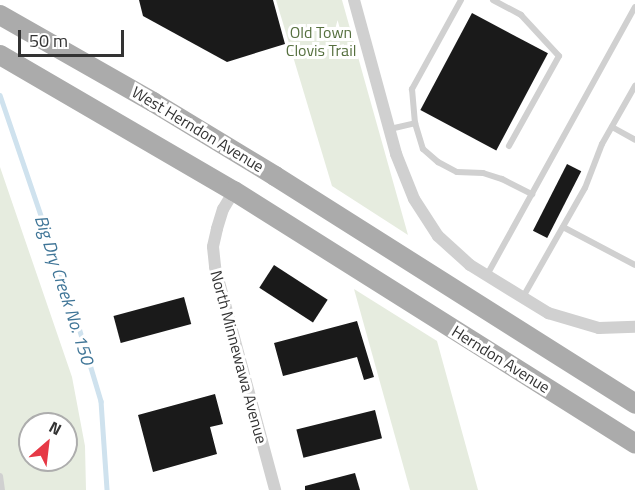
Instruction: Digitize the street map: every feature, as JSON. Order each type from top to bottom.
[{"type":"main road","name":"West Herndon Avenue","points":[[0,15],[153,102],[392,249]]},
{"type":"main road","name":"West Herndon Avenue","points":[[0,55],[234,191],[367,274]]},
{"type":"main road","name":"Herndon Avenue","points":[[392,249],[635,404]]},
{"type":"main road","name":"Herndon Avenue","points":[[367,274],[635,444]]},
{"type":"street","points":[[354,0],[390,129],[414,200],[438,236],[454,253],[548,313],[599,328],[635,327]]},
{"type":"street","name":"North Minnewawa Avenue","points":[[234,191],[223,209],[217,228],[213,248],[215,267],[275,490]]},
{"type":"lane","points":[[461,0],[412,89],[415,123],[423,148],[438,162],[457,172],[483,173],[502,179],[532,194]]},
{"type":"lane","points":[[493,0],[521,15],[559,56],[509,146]]},
{"type":"lane","points":[[487,275],[635,8]]},
{"type":"lane","points":[[522,297],[585,188],[612,127],[635,86]]},
{"type":"lane","points":[[390,129],[415,123]]},
{"type":"lane","points":[[612,127],[635,140]]},
{"type":"lane","points":[[563,227],[635,266]]},
{"type":"lane","points":[[0,476],[2,490]]},
{"type":"green space","name":"Old Town Clovis Trail","points":[[276,0],[342,0],[408,235],[332,186]]},
{"type":"green space","points":[[0,167],[72,377],[85,446],[86,490],[0,490]]},
{"type":"green space","points":[[354,289],[437,341],[478,490],[410,490]]},
{"type":"building","points":[[139,0],[273,0],[285,44],[227,62],[143,16]]},
{"type":"building","points":[[472,13],[548,53],[496,150],[420,110]]},
{"type":"building","points":[[567,164],[581,171],[547,238],[533,231]]},
{"type":"building","points":[[274,265],[328,300],[313,323],[259,288]]},
{"type":"building","points":[[184,297],[191,324],[121,343],[113,316]]},
{"type":"building","points":[[357,321],[374,377],[364,380],[357,357],[283,376],[274,343]]},
{"type":"building","points":[[215,394],[223,424],[210,427],[217,454],[153,472],[138,415]]},
{"type":"building","points":[[375,410],[382,438],[303,458],[296,430]]},
{"type":"building","points":[[355,473],[360,490],[305,490],[305,486]]},
{"type":"waterway","name":"Big Dry Creek No. 150","points":[[0,95],[77,321],[101,401],[107,490]]}]
